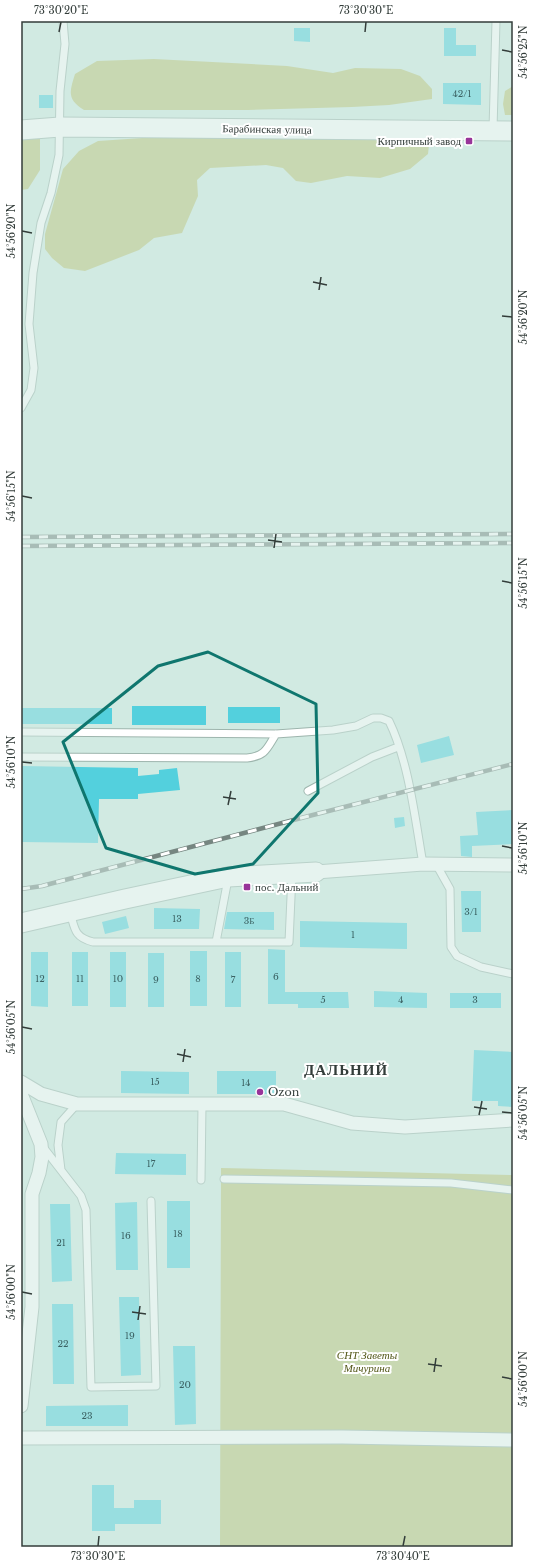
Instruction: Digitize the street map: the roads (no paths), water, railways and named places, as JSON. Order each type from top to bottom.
[{"type":"street","name":"Барабинская улица","points":[[21,130],[60,127],[513,132]]},
{"type":"street","points":[[21,923],[228,878],[423,864],[513,865]]},
{"type":"street","points":[[21,1082],[41,1094],[77,1104],[284,1104],[352,1123],[405,1127],[513,1120]]},
{"type":"street","points":[[21,1094],[41,1144],[41,1162],[32,1194],[32,1307],[21,1406]]},
{"type":"street","points":[[21,1438],[342,1437],[513,1440]]},
{"type":"lane","points":[[21,408],[31,390],[34,368],[30,324],[33,273],[41,223],[51,193],[59,155],[60,91],[65,44],[63,21]]},
{"type":"lane","points":[[493,131],[496,21]]},
{"type":"lane","points":[[21,732],[276,734],[333,730],[356,726],[373,718],[381,718],[389,721],[411,791],[423,864]]},
{"type":"lane","points":[[21,757],[247,758],[264,753],[276,734]]},
{"type":"lane","points":[[308,791],[372,757],[398,747]]},
{"type":"lane","points":[[436,864],[450,889],[451,946],[457,956],[481,967],[513,974]]},
{"type":"lane","points":[[70,912],[76,932],[81,939],[93,942],[289,942],[292,874]]},
{"type":"lane","points":[[216,942],[228,878]]},
{"type":"lane","points":[[60,1170],[58,1145],[61,1122],[77,1104]]},
{"type":"lane","points":[[201,1180],[202,1105]]},
{"type":"lane","points":[[41,1144],[81,1196],[86,1210],[91,1387],[156,1386],[151,1201]]},
{"type":"lane","points":[[224,1179],[450,1183],[513,1190]]},
{"type":"railway","points":[[21,537],[513,534]]},
{"type":"railway","points":[[21,546],[513,543]]},
{"type":"railway","points":[[21,889],[42,886],[513,764]]},
{"type":"place","name":"Кирпичный завод","points":[[469,141]]},
{"type":"place","name":"пос. Дальний","points":[[247,887]]},
{"type":"place","name":"Ozon","points":[[260,1092]]},
{"type":"district","name":"ДАЛЬНИЙ","points":[[346,1070]]},
{"type":"park label","name":"СНТ Заветы Мичурина","points":[[367,1361]]}]
